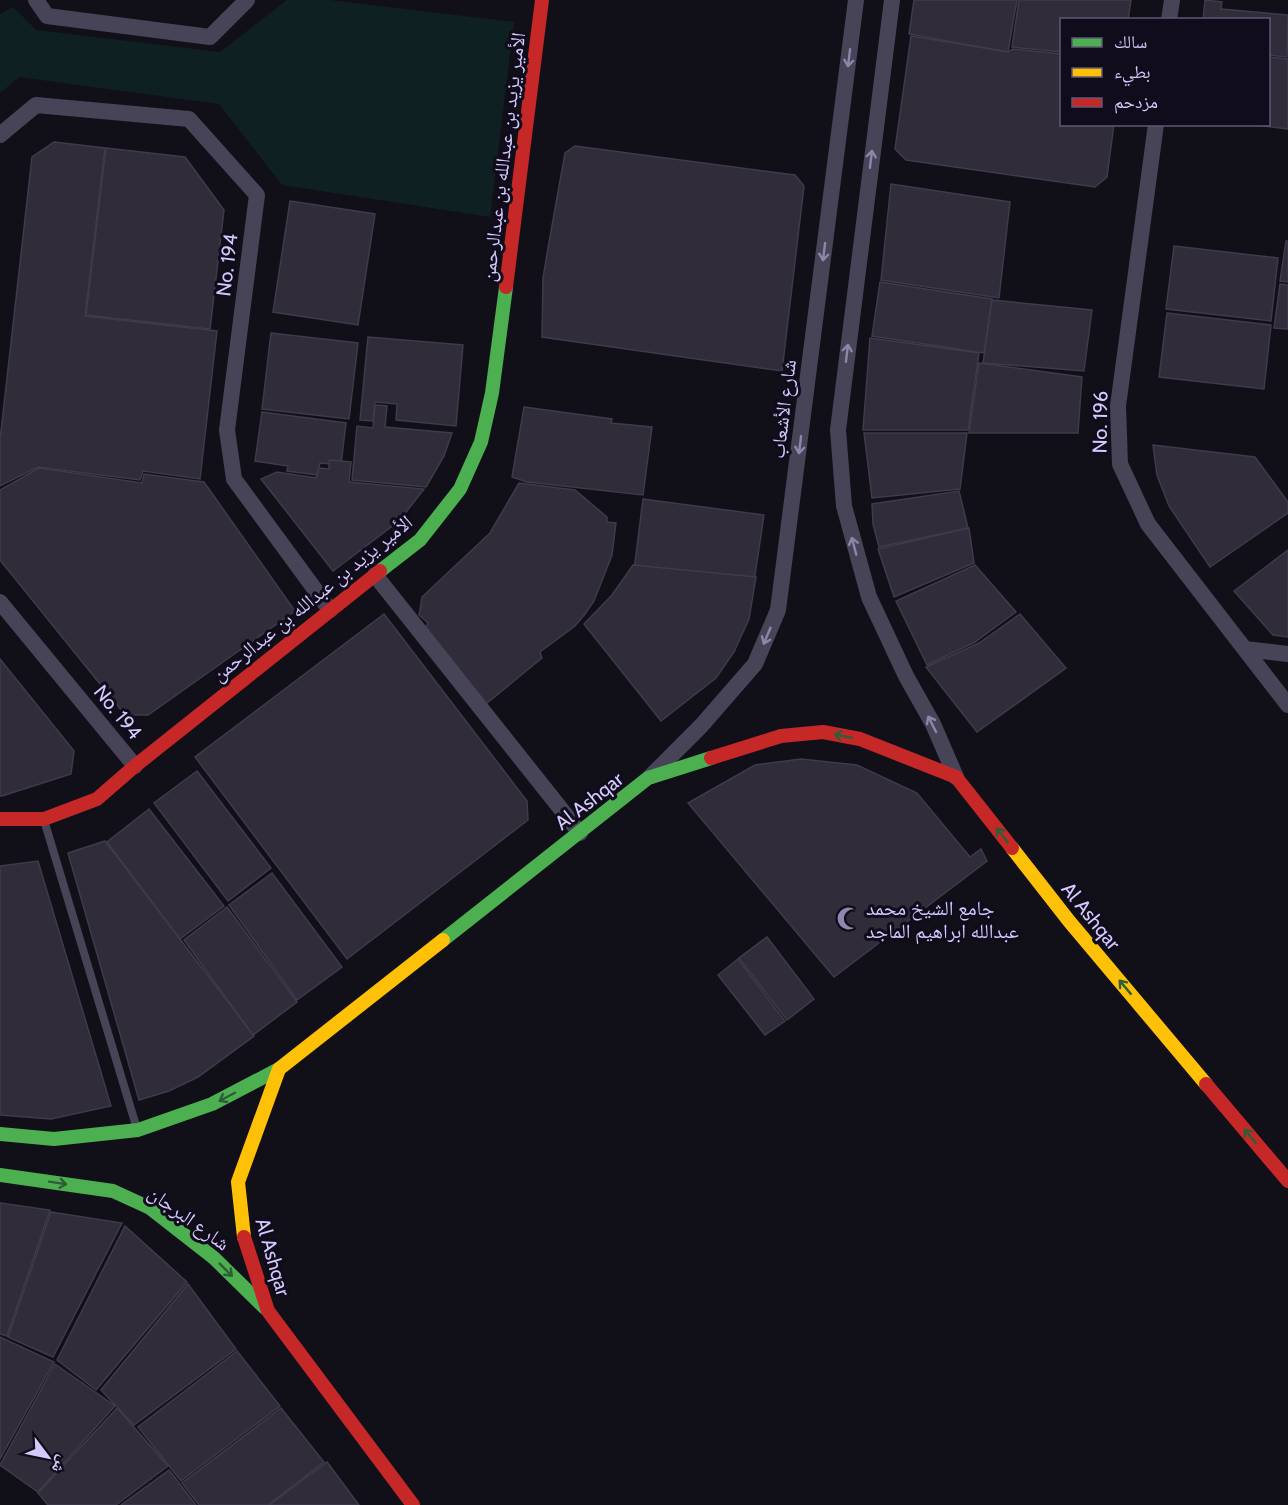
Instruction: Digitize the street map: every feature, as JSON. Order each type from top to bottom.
[{"type":"street","points":[[36,0],[47,16],[210,37],[248,0]]},
{"type":"street","name":"الأمير يزيد بن عبدالله بن عبدالرحمن","points":[[0,819],[44,819],[97,799],[135,766],[420,540],[460,489],[481,442],[492,393],[542,0]]},
{"type":"street","name":"شارع الأشعاب","points":[[648,778],[701,726],[755,664],[778,610],[856,0]]},
{"type":"street","points":[[892,0],[838,430],[844,506],[869,597],[901,666],[933,724],[956,777]]},
{"type":"street","points":[[1169,18],[1172,0]]},
{"type":"street","name":"No. 194","points":[[0,135],[36,105],[189,119],[257,195],[226,430],[234,479],[330,610]]},
{"type":"street","name":"No. 196","points":[[1156,126],[1118,406],[1120,465],[1148,524],[1288,705]]},
{"type":"street","points":[[375,576],[580,832]]},
{"type":"street","name":"No. 194","points":[[0,602],[135,766]]},
{"type":"street","points":[[1245,649],[1288,654]]},
{"type":"street","name":"Al Ashqar","points":[[413,1505],[268,1311],[242,1231],[238,1182],[279,1069],[648,778],[781,736],[823,732],[860,739],[956,777],[1069,921],[1288,1181]]},
{"type":"street","points":[[0,1134],[54,1139],[138,1130],[212,1104],[279,1069]]},
{"type":"street","name":"شارع البرجان","points":[[0,1175],[112,1191],[150,1208],[214,1258],[268,1311]]},
{"type":"lane","points":[[44,819],[138,1130]]},
{"type":"shaded area","points":[[287,0],[330,0],[514,22],[490,217],[282,185],[219,104],[19,77],[0,93],[0,14],[13,7],[36,30],[220,52]]},
{"type":"building","points":[[914,0],[1017,0],[1008,52],[909,34]]},
{"type":"building","points":[[1019,0],[1131,0],[1128,18],[1060,18],[1060,52],[1012,47]]},
{"type":"building","points":[[1205,0],[1222,2],[1221,9],[1288,15],[1287,57],[1270,55],[1270,18],[1203,18]]},
{"type":"building","points":[[911,36],[1008,52],[1013,49],[1060,54],[1060,126],[1114,126],[1107,177],[1095,187],[906,160],[895,149]]},
{"type":"building","points":[[1270,57],[1288,59],[1288,129],[1265,126],[1270,126]]},
{"type":"building","points":[[54,142],[105,148],[85,316],[217,331],[200,479],[143,471],[140,480],[38,467],[0,486],[0,440],[32,157]]},
{"type":"building","points":[[575,146],[795,175],[804,186],[782,371],[542,337],[543,278],[548,248],[565,153]]},
{"type":"building","points":[[106,148],[185,157],[224,210],[210,329],[86,315]]},
{"type":"building","points":[[891,184],[1010,202],[999,298],[881,280]]},
{"type":"building","points":[[290,201],[375,214],[358,325],[273,312]]},
{"type":"building","points":[[1286,241],[1288,241],[1288,282],[1280,281]]},
{"type":"building","points":[[1174,246],[1278,258],[1271,321],[1166,309]]},
{"type":"building","points":[[880,282],[992,299],[984,353],[872,336]]},
{"type":"building","points":[[1280,284],[1288,285],[1288,329],[1274,328]]},
{"type":"building","points":[[992,300],[1092,310],[1084,371],[983,363]]},
{"type":"building","points":[[1167,313],[1271,325],[1264,389],[1159,377]]},
{"type":"building","points":[[271,333],[358,343],[349,419],[262,409]]},
{"type":"building","points":[[368,337],[463,345],[456,426],[396,420],[397,404],[375,402],[373,421],[360,420]]},
{"type":"building","points":[[870,338],[979,353],[968,430],[863,430]]},
{"type":"building","points":[[979,363],[1082,377],[1078,433],[969,433]]},
{"type":"building","points":[[375,405],[387,406],[385,427],[452,433],[444,456],[426,487],[352,480],[357,426],[373,428]]},
{"type":"building","points":[[524,407],[612,419],[611,423],[652,427],[643,495],[527,482],[512,477]]},
{"type":"building","points":[[262,412],[346,423],[341,465],[320,463],[317,475],[287,471],[288,466],[255,461]]},
{"type":"building","points":[[864,433],[967,433],[960,489],[872,498]]},
{"type":"building","points":[[1153,445],[1255,457],[1288,502],[1288,513],[1210,567],[1169,506],[1157,475]]},
{"type":"building","points":[[329,460],[351,462],[349,482],[424,489],[399,521],[333,571],[261,479],[277,472],[316,478],[319,468],[329,469]]},
{"type":"building","points":[[39,468],[142,483],[144,474],[204,482],[295,611],[148,715],[125,715],[0,560],[0,490]]},
{"type":"building","points":[[519,483],[575,490],[607,517],[607,522],[616,523],[612,555],[594,601],[575,626],[540,652],[542,658],[481,708],[425,629],[428,623],[419,615],[422,597],[490,533]]},
{"type":"building","points":[[959,491],[968,528],[879,547],[873,524],[872,504]]},
{"type":"building","points":[[643,499],[764,515],[754,582],[682,577],[681,583],[666,582],[666,574],[634,570]]},
{"type":"building","points":[[969,528],[974,563],[894,597],[878,549]]},
{"type":"building","points":[[1288,550],[1288,637],[1273,635],[1234,591]]},
{"type":"building","points":[[633,565],[756,577],[749,619],[734,652],[716,678],[661,721],[584,624],[612,595]]},
{"type":"building","points":[[975,565],[1016,612],[975,642],[927,665],[896,601]]},
{"type":"building","points":[[384,614],[527,801],[528,820],[347,959],[195,757]]},
{"type":"building","points":[[1020,614],[1066,668],[977,732],[926,667],[979,643]]},
{"type":"building","points":[[0,659],[74,751],[71,774],[2,796],[0,796]]},
{"type":"building","name":"جامع الشيخ محمد عبدالله ابراهيم الماجد","points":[[801,759],[857,765],[917,793],[970,857],[981,849],[987,861],[834,977],[688,803],[755,765]]},
{"type":"building","points":[[197,771],[271,868],[228,901],[154,803]]},
{"type":"building","points":[[149,809],[224,906],[180,939],[107,842]]},
{"type":"building","points":[[105,841],[254,1036],[198,1077],[169,1091],[139,1100],[68,853]]},
{"type":"building","points":[[38,861],[111,1106],[51,1119],[0,1115],[0,866]]},
{"type":"building","points":[[272,873],[342,967],[297,1000],[229,905]]},
{"type":"building","points":[[227,907],[297,1002],[253,1035],[184,940]]},
{"type":"building","points":[[767,937],[814,999],[787,1020],[739,958]]},
{"type":"building","points":[[738,959],[785,1021],[765,1035],[718,975]]},
{"type":"building","points":[[0,1203],[50,1210],[7,1336],[0,1334]]},
{"type":"building","points":[[51,1212],[122,1223],[53,1357],[8,1337]]},
{"type":"building","points":[[125,1226],[187,1282],[96,1390],[57,1360]]},
{"type":"building","points":[[188,1284],[236,1349],[134,1425],[101,1390]]},
{"type":"building","points":[[0,1337],[54,1362],[0,1459]]},
{"type":"building","points":[[237,1351],[280,1406],[181,1481],[138,1427]]},
{"type":"building","points":[[55,1364],[115,1406],[38,1492],[0,1465]]},
{"type":"building","points":[[117,1408],[168,1466],[116,1505],[48,1505],[38,1493]]},
{"type":"building","points":[[281,1408],[324,1462],[268,1505],[199,1505],[182,1483]]},
{"type":"building","points":[[327,1462],[359,1505],[269,1505]]},
{"type":"building","points":[[169,1470],[196,1505],[121,1505]]},
{"type":"traffic: fast","points":[[380,571],[420,540],[460,489],[481,442],[492,393],[506,287]]},
{"type":"traffic: fast","points":[[443,940],[648,778],[711,758]]},
{"type":"traffic: fast","points":[[0,1134],[54,1139],[138,1130],[212,1104],[279,1069]]},
{"type":"traffic: fast","points":[[0,1175],[113,1191],[150,1208],[214,1258],[265,1308]]},
{"type":"traffic: slow","points":[[1012,848],[1069,921],[1206,1084]]},
{"type":"traffic: slow","points":[[244,1237],[238,1182],[279,1069],[443,940]]},
{"type":"traffic: jam","points":[[506,287],[542,0]]},
{"type":"traffic: jam","points":[[0,819],[44,819],[97,799],[135,766],[380,571]]},
{"type":"traffic: jam","points":[[711,758],[781,736],[823,732],[860,739],[956,777],[1012,848]]},
{"type":"traffic: jam","points":[[1206,1084],[1288,1181]]},
{"type":"traffic: jam","points":[[244,1237],[268,1311],[413,1505]]},
{"type":"place","name":"جامع الشيخ محمد عبدالله ابراهيم الماجد","points":[[848,919]]}]
